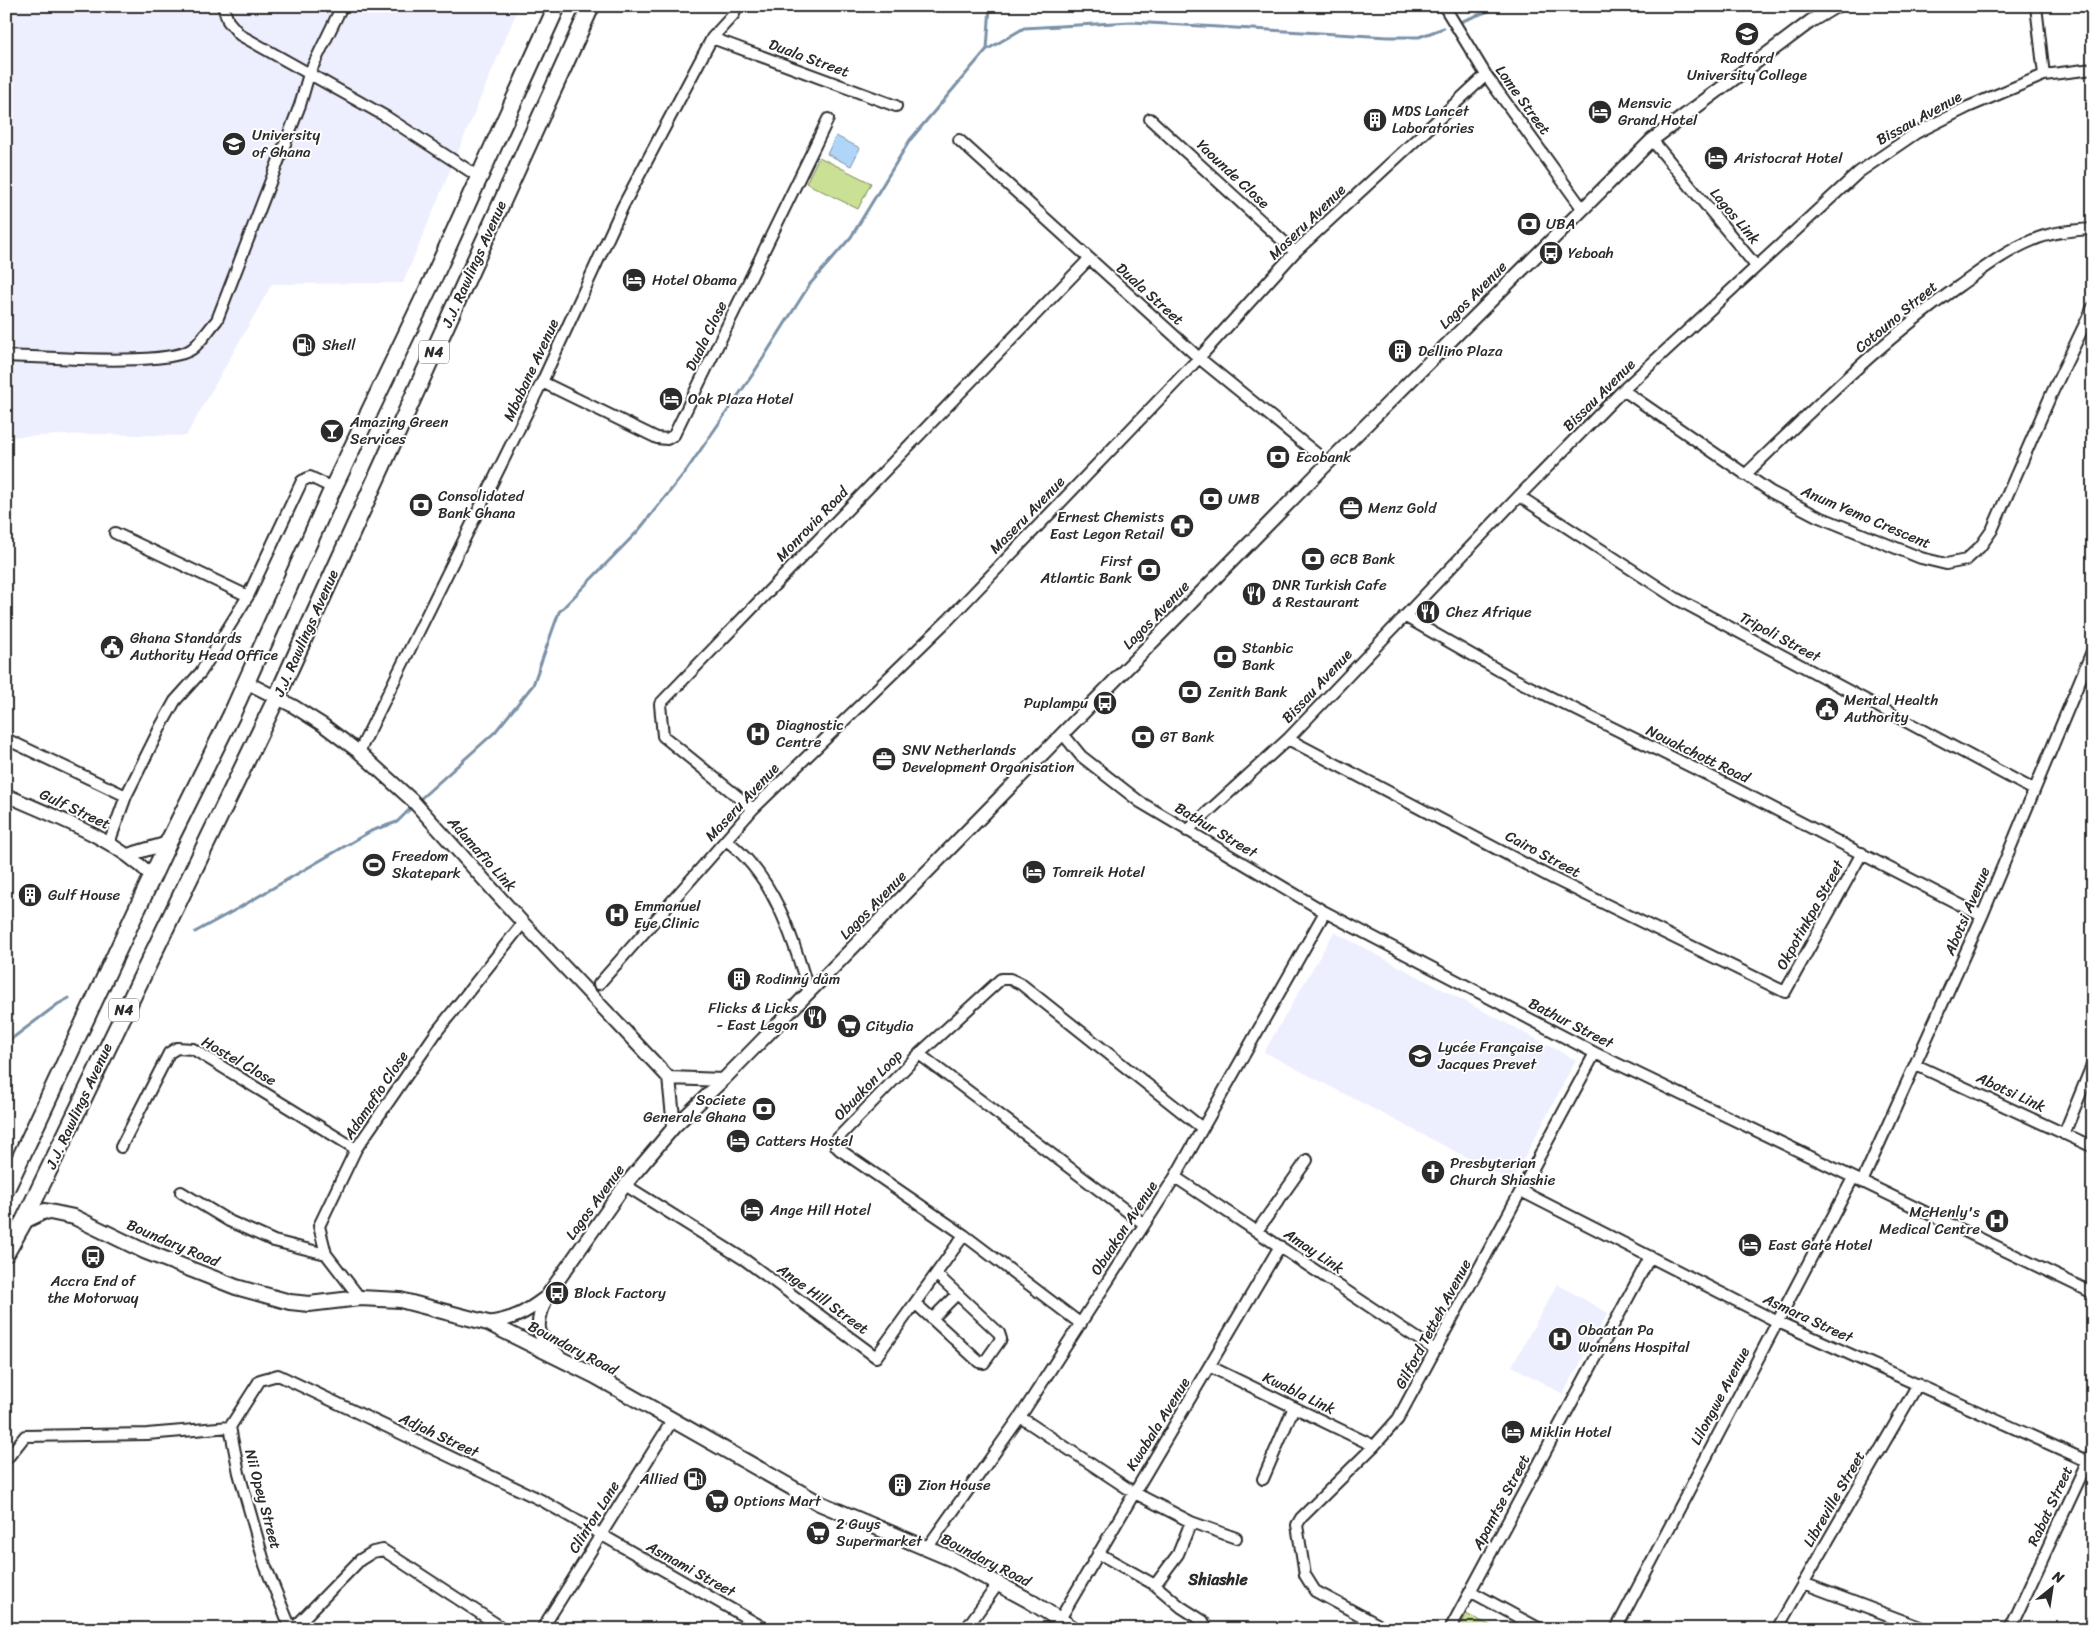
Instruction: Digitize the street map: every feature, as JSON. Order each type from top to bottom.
[{"type":"highway","name":"J.J. Rawlings Avenue","points":[[6,1189],[168,843],[246,682],[333,488],[557,6]]},
{"type":"highway","name":"J.J. Rawlings Avenue","points":[[6,1253],[24,1221],[277,697],[590,6]]},
{"type":"main road","name":"Boundary Road","points":[[24,1221],[45,1211],[74,1217],[144,1251],[236,1287],[276,1299],[309,1304],[360,1298],[400,1300],[488,1323],[562,1358],[819,1503],[875,1528],[927,1548],[1060,1618],[1074,1629]]},
{"type":"street","points":[[223,6],[228,21],[240,35],[385,116],[479,177]]},
{"type":"street","points":[[6,356],[139,359],[174,357],[192,349],[217,320],[300,105],[309,74],[342,6]]},
{"type":"street","name":"Mbabane Avenue","points":[[359,752],[542,382],[623,206],[712,38],[734,14],[737,6]]},
{"type":"street","name":"Lome Street","points":[[1444,6],[1486,75],[1582,208]]},
{"type":"street","name":"Lagos Avenue","points":[[562,1358],[546,1344],[538,1331],[539,1315],[548,1296],[626,1186],[674,1127],[809,993],[1328,463],[1652,140],[1810,21],[1836,6]]},
{"type":"street","points":[[2036,6],[2044,75]]},
{"type":"street","name":"Duala Street","points":[[712,38],[896,106]]},
{"type":"street","name":"Bissau Avenue","points":[[1187,831],[1288,739],[1518,496],[1624,390],[1836,192],[1884,153],[1959,112],[2044,75],[2093,69]]},
{"type":"street","name":"Maseru Avenue","points":[[599,984],[753,809],[948,620],[1199,358],[1295,252],[1486,75]]},
{"type":"street","name":"Duala Close","points":[[542,382],[657,438],[667,439],[674,435],[828,119]]},
{"type":"street","name":"Yaounde Close","points":[[1150,119],[1295,252]]},
{"type":"street","name":"Duala Street","points":[[959,140],[1199,358],[1328,463]]},
{"type":"street","name":"Lagos Link","points":[[1652,140],[1756,266]]},
{"type":"street","name":"Cotouno Street","points":[[1745,475],[1818,403],[1938,300],[2000,256],[2034,239],[2071,230],[2093,228]]},
{"type":"street","name":"Monrovia Road","points":[[753,809],[664,736],[660,704],[1089,259]]},
{"type":"street","name":"Anum Yemo Crescent","points":[[1624,390],[1745,475],[1816,516],[1921,558],[1946,564],[1966,560],[1980,547],[1992,530],[2051,395],[2093,307]]},
{"type":"street","points":[[110,843],[126,796],[175,701],[201,672],[248,596],[302,481],[310,477],[333,488]]},
{"type":"street","name":"Tripoli Street","points":[[1518,496],[1677,599],[2034,790]]},
{"type":"street","points":[[115,532],[248,596]]},
{"type":"street","name":"Nouakchott Road","points":[[1404,616],[1514,679],[1862,853],[1982,916]]},
{"type":"street","name":"Abotsi Avenue","points":[[1857,1180],[1916,1065],[1982,916],[2093,649]]},
{"type":"street","name":"Adamafio Link","points":[[246,682],[277,697],[324,725],[359,752],[413,801],[523,923],[669,1078]]},
{"type":"street","name":"Bathur Street","points":[[1063,734],[1081,756],[1140,802],[1325,912],[1595,1054],[2093,1294]]},
{"type":"street","points":[[6,739],[126,796]]},
{"type":"street","name":"Cairo Street","points":[[1288,739],[1552,878],[1785,992]]},
{"type":"street","name":"Gulf Street","points":[[6,794],[110,843],[128,855],[153,877]]},
{"type":"street","points":[[726,840],[760,874],[779,905],[809,993]]},
{"type":"street","points":[[128,855],[168,843]]},
{"type":"street","name":"Okpotinkpa Street","points":[[1785,992],[1862,853]]},
{"type":"street","name":"Obuakon Avenue","points":[[927,1548],[1020,1417],[1175,1177],[1325,912]]},
{"type":"street","name":"Adamafio Close","points":[[360,1298],[326,1254],[319,1226],[356,1149],[438,1030],[523,923]]},
{"type":"street","points":[[919,1054],[1001,979],[1010,979],[1021,984],[1202,1128]]},
{"type":"street","name":"Hostel Close","points":[[121,1147],[169,1053],[177,1048],[193,1049],[356,1149]]},
{"type":"street","name":"Obuakon Loop","points":[[1081,1324],[964,1236],[836,1146],[836,1140],[919,1054],[1144,1224]]},
{"type":"street","name":"Gilford Tetteh Avenue","points":[[1386,1629],[1315,1591],[1305,1575],[1298,1525],[1301,1518],[1374,1446],[1398,1419],[1595,1054]]},
{"type":"street","points":[[2064,1134],[2093,1063]]},
{"type":"street","name":"Abotsi Link","points":[[1916,1065],[2093,1147]]},
{"type":"street","points":[[674,1127],[669,1078],[723,1080]]},
{"type":"street","points":[[1257,1231],[1308,1160]]},
{"type":"street","name":"Amay Link","points":[[1175,1177],[1435,1350]]},
{"type":"street","name":"Lilongwe Avenue","points":[[1616,1629],[1776,1321],[1857,1180]]},
{"type":"street","name":"Ange Hill Street","points":[[626,1186],[745,1260],[876,1357],[964,1236]]},
{"type":"street","name":"Asmara Street","points":[[1521,1191],[1776,1321],[2087,1461]]},
{"type":"street","points":[[181,1192],[229,1221],[274,1241],[326,1254]]},
{"type":"street","name":"Kwabala Avenue","points":[[1060,1618],[1133,1492],[1211,1367],[1280,1246]]},
{"type":"street","name":"Apamtse Street","points":[[1450,1629],[1650,1257]]},
{"type":"street","points":[[915,1303],[979,1362],[984,1363],[1001,1339],[999,1333],[956,1295],[936,1274]]},
{"type":"street","points":[[932,1319],[956,1295]]},
{"type":"street","name":"Lagos Avenue","points":[[488,1323],[506,1321],[524,1314],[548,1296]]},
{"type":"street","name":"Kwabla Link","points":[[1211,1367],[1374,1446]]},
{"type":"street","name":"Adjah Street","points":[[230,1427],[260,1380],[278,1375],[541,1500],[600,1535]]},
{"type":"street","name":"Libreville Street","points":[[1777,1629],[1918,1384]]},
{"type":"street","points":[[1263,1479],[1294,1407]]},
{"type":"street","points":[[1020,1417],[1133,1492],[1192,1522],[1236,1538]]},
{"type":"street","name":"Clinton Lane","points":[[542,1629],[672,1421]]},
{"type":"street","points":[[6,1460],[25,1436],[147,1434],[230,1427]]},
{"type":"street","name":"Nii Opey Street","points":[[230,1427],[239,1473],[265,1565],[292,1629]]},
{"type":"street","name":"Rabat Street","points":[[2010,1629],[2093,1450]]},
{"type":"street","points":[[1155,1584],[1178,1554],[1192,1522]]},
{"type":"street","name":"Asmami Street","points":[[600,1535],[766,1629]]},
{"type":"street","points":[[292,1629],[360,1560],[373,1552],[383,1550],[504,1629]]},
{"type":"street","points":[[1098,1553],[1155,1584],[1181,1607],[1203,1621],[1207,1629]]},
{"type":"street","points":[[1803,1583],[1925,1629]]},
{"type":"street","points":[[968,1626],[998,1584]]},
{"type":"street","points":[[1470,1591],[1540,1629]]},
{"type":"shaded area","name":"University of Ghana","points":[[6,6],[519,6],[403,283],[272,284],[186,436],[95,434],[6,437]]},
{"type":"shaded area","name":"Lycée Française Jacques Prevet","points":[[1334,932],[1576,1060],[1512,1181],[1264,1052]]},
{"type":"shaded area","name":"Obaatan Pa Womens Hospital","points":[[1557,1284],[1608,1313],[1563,1394],[1512,1366]]},
{"type":"green space","points":[[819,157],[871,183],[858,209],[806,183]]},
{"type":"green space","points":[[1466,1614],[1498,1629],[1459,1629]]},
{"type":"water","points":[[836,136],[860,148],[851,166],[827,154]]},
{"type":"waterway","points":[[418,801],[495,732],[533,685],[559,612],[638,531],[686,471],[753,374],[810,284],[851,237],[910,140],[987,49],[990,6]]},
{"type":"waterway","points":[[1460,22],[1501,6]]},
{"type":"waterway","points":[[988,49],[1024,28],[1132,22],[1388,37],[1419,37],[1444,28]]},
{"type":"waterway","points":[[195,932],[371,831],[397,822],[413,806]]},
{"type":"waterway","points":[[6,1043],[58,1004],[69,998]]},
{"type":"place","name":"Radford University College","points":[[1747,34]]},
{"type":"place","name":"Mensvic Grand Hotel","points":[[1600,112]]},
{"type":"place","name":"MDS Lancet Laboratories","points":[[1375,120]]},
{"type":"place","name":"University of Ghana","points":[[234,144]]},
{"type":"place","name":"Aristocrat Hotel","points":[[1716,158]]},
{"type":"place","name":"UBA","points":[[1529,224]]},
{"type":"place","name":"Yeboah","points":[[1551,253]]},
{"type":"place","name":"Hotel Obama","points":[[634,280]]},
{"type":"place","name":"Shell","points":[[304,345]]},
{"type":"place","name":"Dellino Plaza","points":[[1400,351]]},
{"type":"place","name":"Oak Plaza Hotel","points":[[671,399]]},
{"type":"place","name":"Amazing Green Services","points":[[332,431]]},
{"type":"place","name":"Ecobank","points":[[1278,457]]},
{"type":"place","name":"UMB","points":[[1211,499]]},
{"type":"place","name":"Consolidated Bank Ghana","points":[[421,505]]},
{"type":"place","name":"Menz Gold","points":[[1351,508]]},
{"type":"place","name":"Ernest Chemists East Legon Retail","points":[[1182,526]]},
{"type":"place","name":"GCB Bank","points":[[1313,559]]},
{"type":"place","name":"First Atlantic Bank","points":[[1149,570]]},
{"type":"place","name":"DNR Turkish Cafe & Restaurant","points":[[1254,594]]},
{"type":"place","name":"Chez Afrique","points":[[1428,612]]},
{"type":"place","name":"Ghana Standards Authority Head Office","points":[[112,647]]},
{"type":"place","name":"Stanbic Bank","points":[[1225,657]]},
{"type":"place","name":"Zenith Bank","points":[[1190,692]]},
{"type":"place","name":"Puplampu","points":[[1105,703]]},
{"type":"place","name":"Mental Health Authority","points":[[1827,709]]},
{"type":"place","name":"Diagnostic Centre","points":[[758,734]]},
{"type":"place","name":"GT Bank","points":[[1143,737]]},
{"type":"place","name":"SNV Netherlands Development Organisation","points":[[884,759]]},
{"type":"place","name":"Freedom Skatepark","points":[[374,865]]},
{"type":"place","name":"Tomreik Hotel","points":[[1034,872]]},
{"type":"place","name":"Gulf House","points":[[30,895]]},
{"type":"place","name":"Emmanuel Eye Clinic","points":[[617,915]]},
{"type":"place","name":"Rodinný dům","points":[[739,979]]},
{"type":"place","name":"Flicks & Licks - East Legon","points":[[815,1017]]},
{"type":"place","name":"Citydia","points":[[849,1026]]},
{"type":"place","name":"Lycée Française Jacques Prevet","points":[[1420,1056]]},
{"type":"place","name":"Societe Generale Ghana","points":[[764,1109]]},
{"type":"place","name":"Catters Hostel","points":[[738,1141]]},
{"type":"place","name":"Presbyterian Church Shiashie","points":[[1433,1172]]},
{"type":"place","name":"Ange Hill Hotel","points":[[752,1210]]},
{"type":"place","name":"McHenly's Medical Centre","points":[[1997,1221]]},
{"type":"place","name":"East Gate Hotel","points":[[1750,1245]]},
{"type":"place","name":"Accra End of the Motorway","points":[[93,1257]]},
{"type":"place","name":"Block Factory","points":[[557,1293]]},
{"type":"place","name":"Obaatan Pa Womens Hospital","points":[[1560,1339]]},
{"type":"place","name":"Miklin Hotel","points":[[1513,1432]]},
{"type":"place","name":"Allied","points":[[695,1479]]},
{"type":"place","name":"Zion House","points":[[900,1485]]},
{"type":"place","name":"Options Mart","points":[[717,1501]]},
{"type":"place","name":"2 Guys Supermarket","points":[[818,1533]]},
{"type":"district","name":"Shiashie","points":[[1218,1579]]}]
